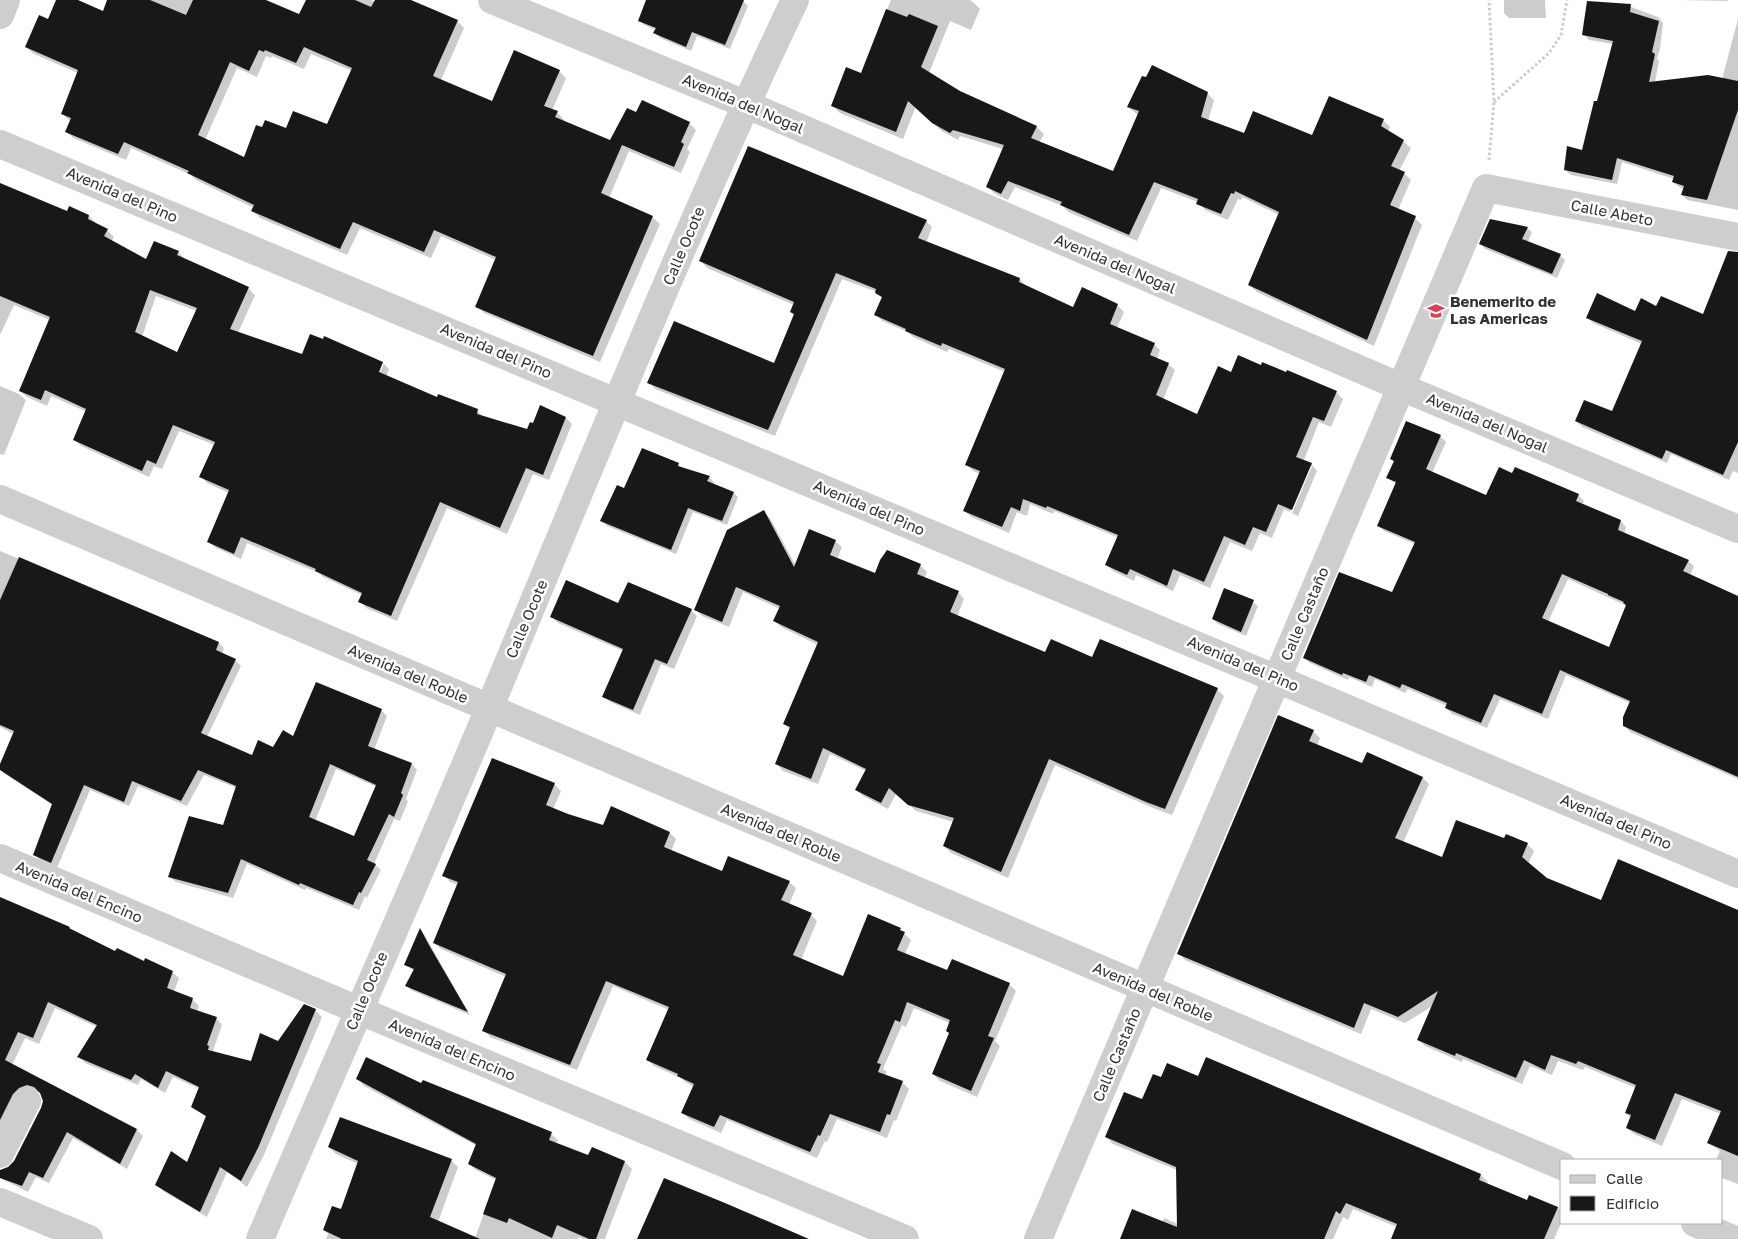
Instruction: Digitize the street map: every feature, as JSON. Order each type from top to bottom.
[{"type":"street","points":[[0,15],[6,0]]},
{"type":"street","name":"Avenida del Nogal","points":[[492,0],[745,104],[1401,387],[1738,529]]},
{"type":"street","name":"Calle Ocote","points":[[260,1239],[490,708],[617,402],[745,104],[795,0]]},
{"type":"street","name":"Avenida del Pino","points":[[0,144],[1738,874]]},
{"type":"street","name":"Calle Abeto","points":[[1486,188],[1738,237]]},
{"type":"street","name":"Calle Castaño","points":[[1038,1239],[1486,188]]},
{"type":"street","name":"Avenida del Roble","points":[[0,500],[1560,1165]]},
{"type":"street","name":"Avenida del Encino","points":[[0,858],[905,1239]]},
{"type":"street","points":[[0,1154],[27,1101]]},
{"type":"street","points":[[0,1202],[79,1237]]},
{"type":"street","points":[[1697,1224],[1733,1239]]},
{"type":"path","points":[[1486,188],[1494,102],[1489,0]]},
{"type":"path","points":[[1494,102],[1549,53],[1561,35],[1567,0]]},
{"type":"building","points":[[56,0],[78,0],[103,11],[107,0],[150,0],[186,15],[193,0],[266,0],[299,14],[306,0],[355,0],[371,7],[375,0],[411,0],[458,20],[433,76],[492,101],[514,50],[560,70],[544,106],[558,111],[555,117],[610,140],[627,108],[636,112],[642,100],[690,122],[681,142],[684,144],[674,167],[622,145],[601,193],[653,216],[593,356],[475,307],[496,257],[434,230],[424,252],[353,222],[340,249],[251,211],[254,205],[187,173],[189,171],[124,142],[118,154],[65,132],[71,118],[61,114],[78,70],[25,47],[39,15],[48,19]],"holes":[[[304,47],[352,68],[327,124],[293,111],[286,128],[265,120],[262,127],[256,125],[244,157],[198,135],[230,62],[249,71],[259,50],[264,52],[265,50],[296,63]]]},
{"type":"building","points":[[646,0],[744,0],[725,45],[692,32],[686,47],[653,33],[656,28],[638,21]]},
{"type":"building","points":[[1587,1],[1631,4],[1630,12],[1659,21],[1652,52],[1655,54],[1649,82],[1708,75],[1738,81],[1738,110],[1707,200],[1681,195],[1684,186],[1672,182],[1674,176],[1617,158],[1612,180],[1564,170],[1567,146],[1582,150],[1594,101],[1597,101],[1613,41],[1582,35]]},
{"type":"building","points":[[886,9],[907,17],[909,14],[938,26],[921,67],[960,91],[1037,126],[1031,138],[1113,171],[1139,111],[1127,107],[1142,76],[1146,77],[1152,65],[1208,92],[1201,117],[1244,133],[1253,111],[1312,135],[1329,96],[1384,119],[1381,126],[1404,140],[1391,166],[1405,172],[1390,205],[1416,216],[1367,340],[1248,285],[1279,212],[1235,191],[1234,194],[1231,193],[1221,214],[1196,204],[1198,199],[1154,182],[1129,235],[1060,205],[1062,202],[1008,181],[1001,194],[986,187],[1004,145],[953,130],[950,133],[932,123],[908,101],[896,132],[831,106],[846,67],[861,73]]},
{"type":"building","points":[[748,146],[927,220],[918,238],[1020,278],[1019,282],[1073,307],[1082,287],[1118,304],[1110,324],[1155,343],[1150,355],[1169,363],[1156,395],[1197,414],[1218,366],[1231,372],[1238,355],[1261,365],[1262,362],[1286,372],[1287,370],[1337,391],[1324,421],[1313,417],[1296,457],[1312,463],[1292,510],[1278,504],[1266,532],[1253,527],[1245,545],[1224,536],[1204,582],[1173,569],[1167,586],[1130,569],[1127,575],[1105,565],[1118,535],[1047,506],[1046,508],[1023,499],[1020,511],[1011,507],[1002,527],[963,511],[980,471],[965,465],[1005,369],[942,343],[941,346],[905,331],[906,329],[874,315],[882,297],[875,293],[876,289],[836,273],[768,430],[647,383],[674,321],[774,363],[794,314],[790,312],[794,302],[699,261]]},
{"type":"building","points":[[0,183],[67,211],[69,206],[89,215],[88,219],[108,229],[104,236],[146,259],[154,241],[179,251],[177,255],[249,287],[230,329],[302,354],[310,334],[323,339],[324,336],[383,362],[379,372],[437,397],[438,394],[478,409],[477,414],[527,429],[530,422],[533,423],[540,405],[566,417],[543,475],[526,468],[500,528],[440,502],[391,616],[358,602],[362,593],[315,571],[316,569],[241,537],[234,554],[207,542],[229,490],[199,477],[215,442],[173,425],[156,464],[147,460],[142,471],[73,440],[86,409],[45,390],[41,400],[19,391],[50,317],[0,296]],"holes":[[[150,290],[197,308],[177,352],[135,332]]]},
{"type":"building","points":[[1490,219],[1528,227],[1522,239],[1561,254],[1552,274],[1479,244]]},
{"type":"building","points":[[1728,251],[1738,252],[1738,442],[1723,475],[1666,450],[1662,459],[1575,421],[1584,400],[1612,411],[1642,341],[1586,318],[1597,293],[1635,311],[1641,298],[1656,306],[1661,296],[1703,314]]},
{"type":"building","points":[[1406,421],[1441,435],[1426,469],[1486,495],[1499,467],[1512,473],[1515,467],[1579,494],[1576,501],[1621,520],[1618,530],[1689,560],[1683,571],[1738,596],[1738,777],[1623,726],[1623,717],[1630,701],[1560,670],[1542,714],[1494,694],[1481,723],[1445,708],[1447,703],[1402,684],[1400,688],[1369,675],[1366,682],[1343,673],[1342,675],[1303,658],[1339,572],[1392,592],[1415,542],[1377,526],[1396,482],[1386,478],[1394,461],[1390,459]],"holes":[[[1562,574],[1624,602],[1626,605],[1609,647],[1542,618]]]},
{"type":"building","points":[[642,448],[679,463],[678,466],[710,476],[707,481],[734,492],[722,521],[688,508],[671,550],[600,521],[617,485],[624,488]]},
{"type":"building","points":[[764,510],[794,567],[809,529],[836,540],[830,555],[875,573],[880,560],[887,550],[921,564],[917,574],[959,591],[950,612],[1045,652],[1051,639],[1092,657],[1100,639],[1218,688],[1165,809],[1049,759],[1001,872],[943,846],[954,818],[908,805],[889,788],[881,803],[855,790],[866,769],[823,748],[811,779],[775,764],[790,727],[783,724],[818,642],[773,621],[780,606],[736,587],[722,622],[694,610],[727,530]]},
{"type":"building","points":[[19,557],[219,642],[216,650],[236,659],[201,733],[252,755],[258,740],[273,747],[283,730],[293,736],[316,682],[382,709],[368,746],[412,763],[401,793],[403,795],[394,817],[389,814],[367,860],[376,864],[353,905],[300,883],[299,885],[241,859],[228,893],[168,877],[189,816],[223,825],[236,786],[198,770],[181,801],[132,781],[124,802],[84,785],[51,863],[33,855],[52,804],[0,770],[0,764],[14,731],[0,725],[0,600]],"holes":[[[330,764],[376,785],[354,836],[309,817]]]},
{"type":"building","points":[[566,580],[618,603],[628,582],[692,609],[667,664],[655,659],[633,710],[602,697],[623,649],[550,617]]},
{"type":"building","points":[[1224,588],[1254,600],[1241,632],[1212,619]]},
{"type":"building","points":[[1278,715],[1314,730],[1309,741],[1362,763],[1367,752],[1423,777],[1395,838],[1442,857],[1456,820],[1504,838],[1506,834],[1528,843],[1522,857],[1547,878],[1601,900],[1618,859],[1738,910],[1738,1156],[1707,1143],[1721,1111],[1675,1093],[1655,1140],[1626,1128],[1631,1115],[1625,1113],[1636,1085],[1578,1061],[1576,1064],[1551,1055],[1545,1070],[1524,1060],[1516,1078],[1456,1053],[1455,1056],[1417,1040],[1438,991],[1398,1017],[1364,1003],[1354,1028],[1177,954]]},
{"type":"building","points":[[492,758],[555,783],[546,805],[603,825],[611,806],[670,832],[664,847],[722,871],[728,856],[790,881],[781,900],[812,913],[793,955],[843,976],[868,914],[901,928],[900,930],[905,932],[897,950],[947,970],[952,959],[1010,983],[988,1036],[994,1038],[971,1091],[932,1074],[949,1033],[946,1031],[950,1020],[907,1002],[900,1022],[895,1020],[877,1063],[881,1064],[878,1072],[903,1081],[890,1115],[887,1114],[880,1132],[830,1114],[810,1152],[720,1115],[714,1127],[681,1113],[694,1084],[677,1076],[678,1074],[646,1060],[669,1007],[606,981],[570,1065],[482,1031],[506,974],[433,943],[458,882],[442,876]]},
{"type":"building","points":[[0,897],[70,927],[115,951],[117,948],[144,961],[145,958],[173,971],[167,988],[193,998],[190,1008],[217,1017],[207,1045],[209,1046],[208,1050],[251,1061],[260,1033],[278,1041],[304,1004],[316,1009],[258,1148],[241,1181],[220,1167],[200,1212],[155,1185],[171,1151],[187,1162],[206,1116],[191,1107],[199,1087],[166,1071],[158,1088],[135,1074],[131,1080],[77,1057],[97,1025],[48,1002],[33,1038],[18,1032],[5,1060],[137,1129],[120,1164],[67,1132],[43,1178],[29,1172],[22,1186],[0,1178],[0,1170],[8,1167],[14,1161],[43,1101],[40,1093],[34,1087],[27,1085],[19,1088],[13,1094],[0,1120]]},
{"type":"building","points":[[420,928],[468,1012],[405,986],[414,969],[404,965]]},
{"type":"building","points":[[366,1057],[421,1083],[423,1080],[552,1132],[549,1140],[588,1155],[592,1147],[625,1161],[596,1239],[589,1239],[557,1225],[552,1238],[509,1218],[507,1223],[483,1214],[496,1178],[468,1164],[476,1144],[356,1079]]},
{"type":"building","points":[[1206,1057],[1481,1174],[1479,1180],[1527,1200],[1529,1195],[1558,1207],[1544,1239],[1391,1239],[1397,1224],[1346,1203],[1340,1214],[1336,1211],[1324,1239],[1120,1239],[1132,1209],[1177,1227],[1176,1167],[1105,1137],[1124,1092],[1142,1099],[1153,1074],[1161,1077],[1167,1063],[1198,1076]]},
{"type":"building","points":[[340,1117],[452,1159],[430,1217],[480,1239],[342,1239],[323,1230],[332,1206],[341,1209],[358,1161],[328,1147]]},
{"type":"building","points":[[664,1178],[725,1203],[809,1239],[637,1239]]},
{"type":"place","name":"Benemerito de Las Americas","points":[[1436,311]]}]
